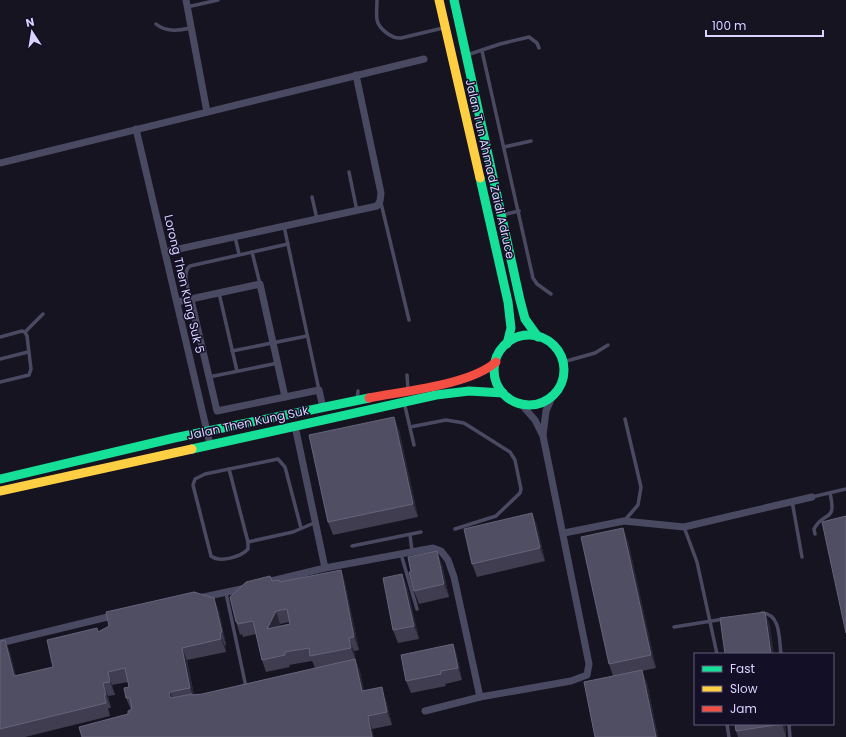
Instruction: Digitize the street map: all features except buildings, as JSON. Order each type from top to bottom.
[{"type":"street","name":"Jalan Tun Ahmad Zaidi Adruce","points":[[439,0],[444,28],[508,302],[511,328],[507,344]]},
{"type":"street","name":"Jalan Tun Ahmad Zaidi Adruce","points":[[454,0],[521,306],[527,323],[538,336]]},
{"type":"street","points":[[186,4],[207,112]]},
{"type":"street","points":[[0,163],[424,59]]},
{"type":"street","points":[[165,252],[372,208],[380,202],[379,184],[356,76]]},
{"type":"street","name":"Lorong Then Kung Suk 5","points":[[136,130],[210,444]]},
{"type":"street","points":[[177,302],[260,284],[285,397]]},
{"type":"street","points":[[191,300],[217,410],[220,411],[320,390],[324,408]]},
{"type":"street","points":[[543,436],[546,411],[552,397],[563,381],[563,362],[554,346],[538,336],[522,337],[507,344],[500,352],[496,362],[495,378],[503,393],[511,400],[521,404],[537,404],[552,397]]},
{"type":"street","points":[[190,357],[203,354]]},
{"type":"street","name":"Jalan Then Kung Suk","points":[[0,479],[71,461],[207,431],[324,408],[357,396],[408,390],[466,379],[482,372],[496,362]]},
{"type":"street","name":"Jalan Then Kung Suk","points":[[0,491],[404,401],[466,390],[487,390],[503,393]]},
{"type":"street","points":[[425,711],[480,697],[572,681],[587,675],[589,664],[564,533],[543,436],[535,420],[521,404]]},
{"type":"street","points":[[295,426],[314,523],[325,568]]},
{"type":"street","points":[[564,533],[624,521],[684,527],[812,497]]},
{"type":"street","points":[[188,600],[325,568],[433,548],[441,551],[448,560],[454,577],[480,697]]},
{"type":"street","points":[[0,643],[121,614]]},
{"type":"lane","points":[[186,4],[218,0]]},
{"type":"lane","points":[[377,0],[378,21],[383,29],[395,37],[402,38],[444,28]]},
{"type":"lane","points":[[156,24],[165,29],[177,31],[190,28]]},
{"type":"lane","points":[[466,56],[500,44],[529,37],[537,43],[539,48]]},
{"type":"lane","points":[[482,51],[533,278],[537,284],[551,294]]},
{"type":"lane","points":[[504,147],[531,141]]},
{"type":"lane","points":[[349,172],[357,211]]},
{"type":"lane","points":[[312,196],[317,219]]},
{"type":"lane","points":[[380,202],[409,320]]},
{"type":"lane","points":[[501,215],[518,211]]},
{"type":"lane","points":[[284,226],[320,390]]},
{"type":"lane","points":[[235,237],[239,254]]},
{"type":"lane","points":[[191,300],[186,277],[188,268],[194,264],[288,244]]},
{"type":"lane","points":[[252,252],[260,284]]},
{"type":"lane","points":[[219,294],[237,372]]},
{"type":"lane","points":[[0,336],[22,331],[25,332],[43,314]]},
{"type":"lane","points":[[0,382],[29,375],[31,369],[27,336],[25,332]]},
{"type":"lane","points":[[232,351],[308,336]]},
{"type":"lane","points":[[563,362],[595,353],[608,345]]},
{"type":"lane","points":[[0,359],[28,352]]},
{"type":"lane","points":[[208,377],[278,363]]},
{"type":"lane","points":[[407,375],[408,390]]},
{"type":"lane","points":[[404,401],[414,445]]},
{"type":"lane","points":[[624,521],[636,510],[641,487],[625,419]]},
{"type":"lane","points":[[410,427],[446,420],[455,420],[464,423],[510,452],[515,460],[521,489],[520,493],[496,516],[455,529]]},
{"type":"lane","points":[[229,469],[248,542],[248,549],[244,554],[219,560],[211,556],[208,549],[193,482],[198,477],[205,474],[275,459],[282,461],[285,467],[301,528]]},
{"type":"lane","points":[[812,497],[846,489]]},
{"type":"lane","points":[[815,534],[814,529],[816,525],[826,519],[832,512],[833,508],[830,493]]},
{"type":"lane","points":[[792,501],[802,557]]},
{"type":"lane","points":[[248,542],[293,532],[314,523]]},
{"type":"lane","points":[[684,527],[697,562],[717,653]]},
{"type":"lane","points":[[352,546],[421,532]]},
{"type":"lane","points":[[410,535],[412,551]]},
{"type":"lane","points":[[401,553],[417,609]]},
{"type":"lane","points":[[226,592],[247,692]]},
{"type":"lane","points":[[757,614],[767,614],[775,619],[781,653]]},
{"type":"lane","points":[[674,627],[731,617]]},
{"type":"lane","points":[[727,725],[729,737]]},
{"type":"lane","points":[[789,725],[790,737]]},
{"type":"traffic: fast","points":[[454,0],[520,300],[525,319],[538,337]]},
{"type":"traffic: fast","points":[[480,178],[508,302],[511,328],[507,344]]},
{"type":"traffic: fast","points":[[529,335],[548,341],[558,351],[564,370],[558,389],[548,399],[529,405],[510,399],[500,389],[494,370],[500,351],[510,341],[529,335]]},
{"type":"traffic: fast","points":[[192,449],[436,395],[469,391],[503,393]]},
{"type":"traffic: fast","points":[[0,479],[174,438],[369,398]]},
{"type":"traffic: slow","points":[[439,0],[480,178]]},
{"type":"traffic: slow","points":[[0,491],[192,449]]},
{"type":"traffic: jam","points":[[369,398],[418,390],[454,382],[485,370],[496,362]]}]
